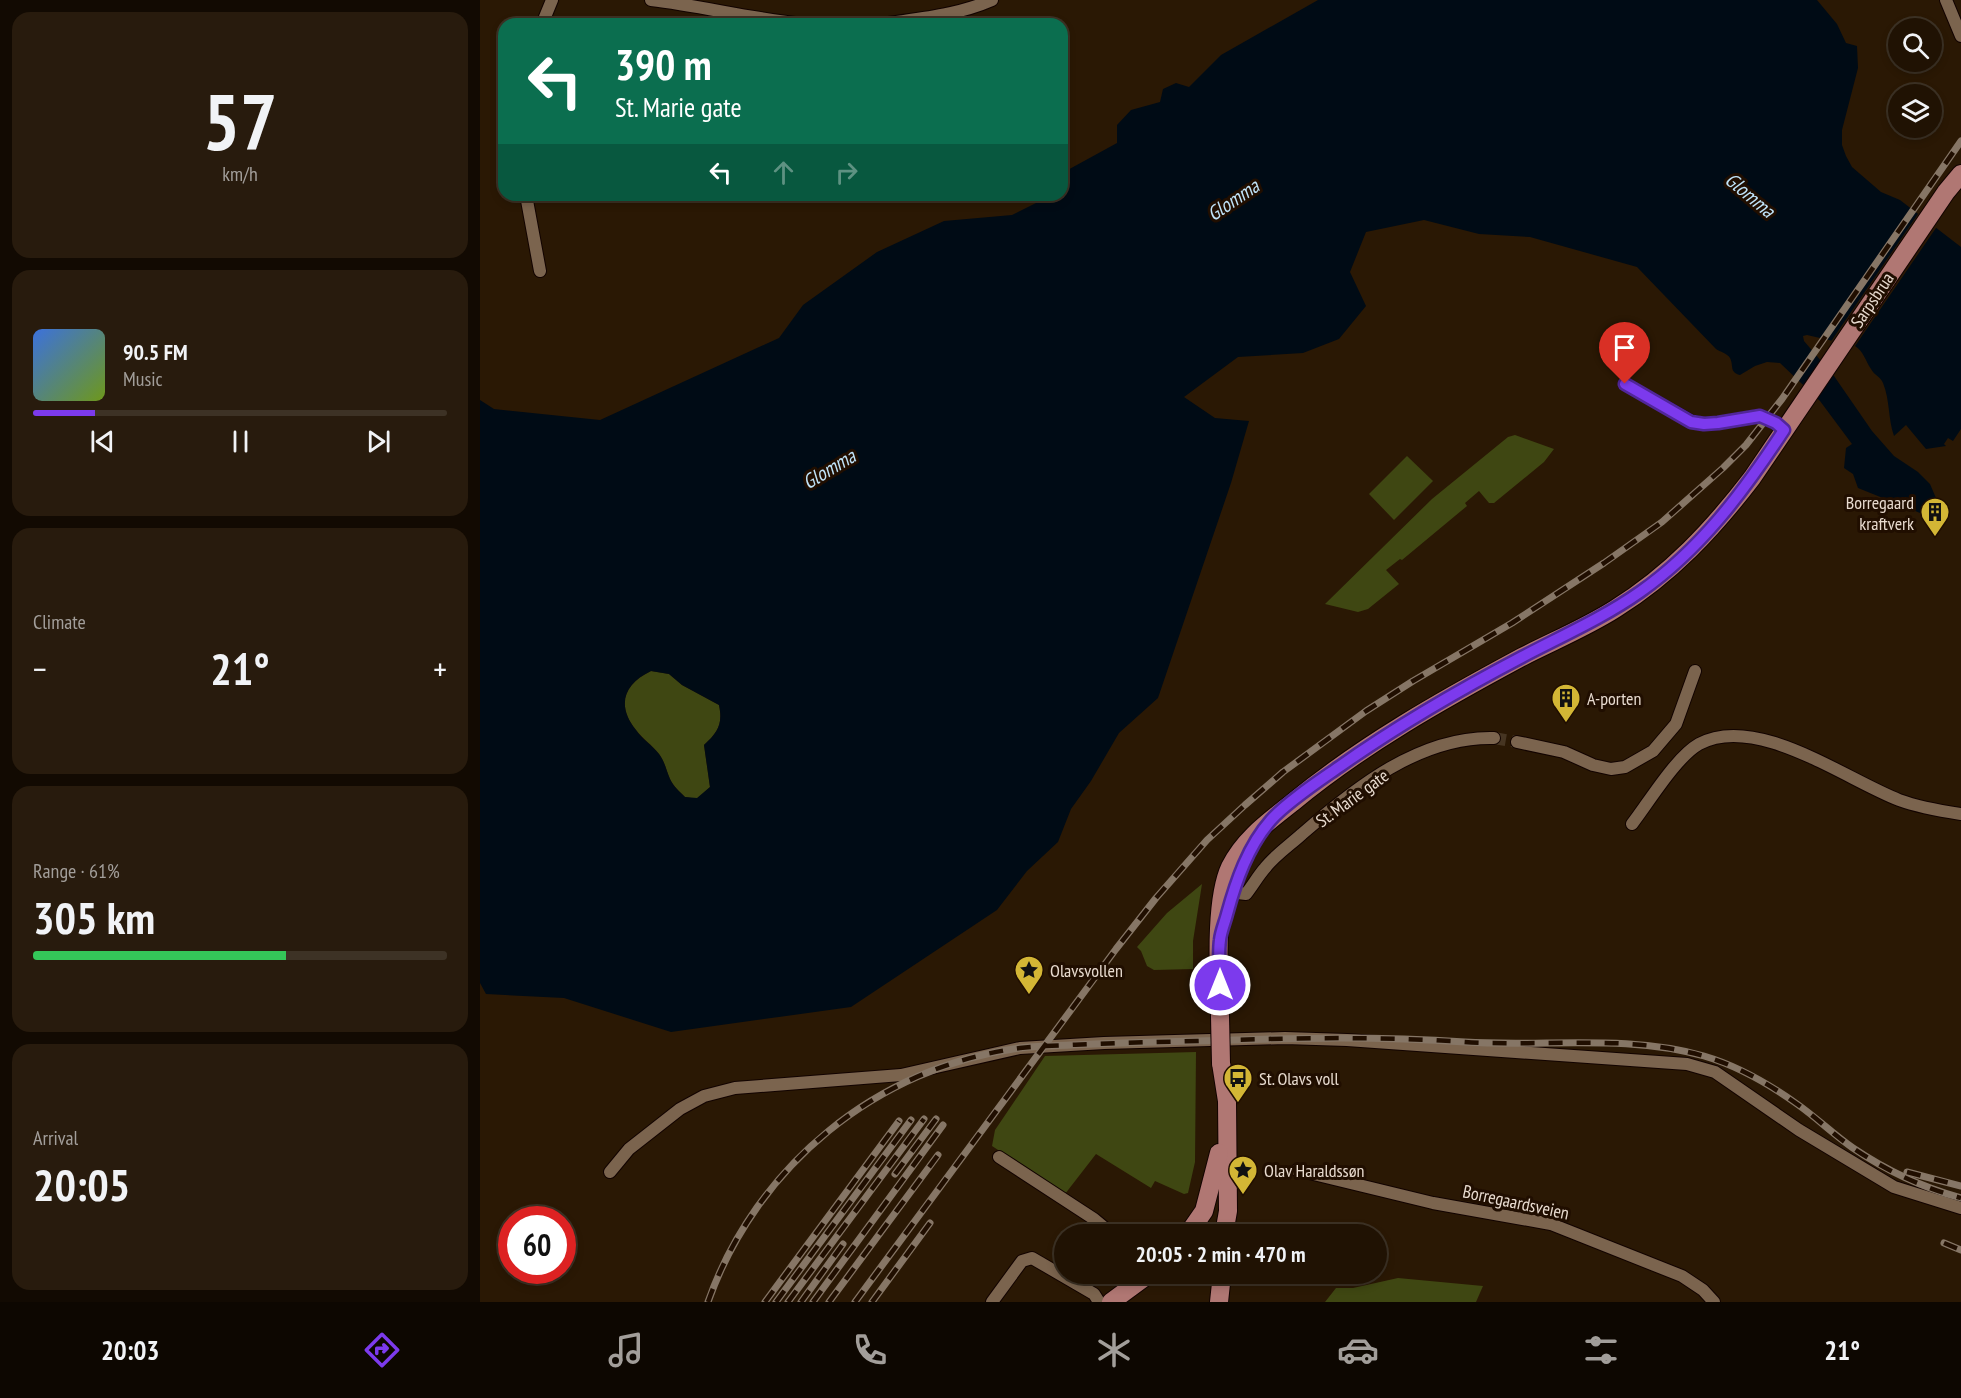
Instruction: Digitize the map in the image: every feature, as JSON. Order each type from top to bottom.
[{"type":"main road","name":"Sarpsbrua","points":[[1797,408],[1946,192],[1961,174]]},
{"type":"main road","name":"St. Marie gate","points":[[1220,1224],[1218,1212],[1218,1101],[1221,1063],[1220,939],[1227,893],[1271,820],[1328,775],[1419,715],[1526,655],[1616,609],[1666,572],[1709,532],[1762,462],[1797,408]]},
{"type":"main road","name":"St. Marie gate","points":[[1221,1063],[1227,1101],[1228,1211],[1225,1224]]},
{"type":"main road","points":[[1195,1224],[1204,1211],[1219,1153]]},
{"type":"main road","points":[[1111,1302],[1133,1284]]},
{"type":"main road","points":[[1219,1302],[1221,1284]]},
{"type":"street","points":[[545,18],[552,0]]},
{"type":"street","points":[[651,0],[693,5],[749,18]]},
{"type":"street","points":[[922,18],[980,5],[992,0]]},
{"type":"street","points":[[1946,0],[1961,36]]},
{"type":"street","points":[[527,201],[540,271]]},
{"type":"street","points":[[1625,384],[1691,422],[1718,423],[1760,416],[1776,423],[1784,430]]},
{"type":"street","points":[[1517,742],[1564,752],[1593,765],[1611,769],[1626,767],[1653,751],[1676,724],[1695,671]]},
{"type":"street","points":[[1632,824],[1680,760],[1699,745],[1718,737],[1740,735],[1776,742],[1900,800],[1961,814]]},
{"type":"street","name":"St. Marie gate","points":[[1227,893],[1246,894],[1266,866],[1339,802],[1386,771],[1431,748],[1473,738],[1494,738]]},
{"type":"street","points":[[610,1172],[629,1149],[680,1109],[704,1096],[735,1088],[901,1075],[1020,1048],[1104,1043],[1285,1038],[1347,1040],[1687,1064],[1715,1071],[1799,1130],[1894,1187],[1961,1208]]},
{"type":"street","points":[[999,1157],[1100,1224]]},
{"type":"street","name":"Borregaardsveien","points":[[1297,1170],[1433,1203],[1551,1224],[1682,1276],[1703,1290],[1714,1302]]},
{"type":"street","points":[[992,1302],[1022,1261],[1032,1258],[1094,1294],[1099,1302]]},
{"type":"green space","points":[[1515,435],[1554,449],[1544,462],[1494,503],[1489,503],[1479,491],[1465,503],[1467,506],[1402,560],[1400,559],[1386,570],[1399,584],[1368,609],[1358,612],[1325,604],[1432,499],[1508,437]]},
{"type":"green space","points":[[1407,456],[1433,481],[1394,520],[1369,494]]},
{"type":"green space","points":[[651,671],[669,674],[682,685],[719,705],[720,723],[713,736],[704,745],[710,787],[697,799],[685,797],[675,786],[661,757],[636,730],[626,712],[626,696],[629,689],[634,682]]},
{"type":"green space","points":[[1202,884],[1193,941],[1193,969],[1154,970],[1147,966],[1137,947],[1167,913]]},
{"type":"green space","points":[[1196,1052],[1195,1162],[1188,1193],[1184,1194],[1155,1181],[1151,1188],[1096,1154],[1065,1194],[992,1146],[995,1130],[1045,1056]]},
{"type":"green space","points":[[1398,1278],[1483,1286],[1476,1302],[1325,1302],[1336,1288],[1387,1284],[1387,1280]]},
{"type":"water","name":"Glomma","points":[[1318,0],[1817,0],[1837,24],[1846,43],[1857,46],[1858,68],[1842,130],[1842,145],[1852,167],[1881,192],[1900,200],[1961,247],[1961,429],[1953,441],[1948,438],[1944,444],[1946,446],[1926,449],[1906,425],[1894,436],[1883,383],[1872,371],[1860,351],[1855,346],[1807,335],[1803,336],[1804,341],[1834,376],[1872,431],[1894,456],[1918,472],[1930,484],[1939,505],[1935,519],[1858,488],[1853,474],[1844,468],[1846,448],[1852,444],[1820,401],[1780,363],[1767,362],[1740,375],[1734,372],[1729,356],[1716,349],[1637,267],[1530,237],[1479,234],[1424,220],[1366,232],[1350,272],[1366,306],[1339,339],[1303,353],[1238,357],[1184,397],[1215,418],[1249,421],[1231,483],[1158,698],[1119,733],[1091,781],[1071,809],[1058,842],[1027,871],[997,910],[851,1007],[671,1032],[564,998],[486,994],[480,983],[480,400],[494,409],[600,420],[779,338],[803,305],[877,252],[944,221],[1012,215],[1040,201],[1068,201],[1068,170],[1117,143],[1117,125],[1131,110],[1160,102],[1163,89],[1176,83],[1189,87],[1221,55]],"holes":[[[651,671],[669,674],[682,685],[719,705],[720,723],[713,736],[704,745],[710,787],[697,798],[685,797],[675,786],[661,757],[638,733],[626,712],[626,696],[629,689],[634,682]]]},
{"type":"pier","points":[[1920,211],[1938,225],[1853,349],[1830,343]]},
{"type":"tunnel","points":[[1494,738],[1517,742]]},
{"type":"railway","points":[[855,1302],[1116,949],[1156,898],[1207,840],[1283,772],[1366,711],[1512,623],[1604,563],[1662,522],[1723,468],[1746,445],[1782,399],[1961,141]]},
{"type":"railway","points":[[708,1302],[729,1253],[757,1208],[790,1167],[828,1131],[871,1101],[918,1077],[968,1059],[1032,1047],[1331,1038],[1495,1043],[1615,1043],[1675,1049],[1717,1060],[1753,1076],[1797,1104],[1846,1143],[1879,1164],[1905,1178],[1961,1198]]},
{"type":"railway","points":[[788,1302],[924,1119]]},
{"type":"railway","points":[[895,1174],[936,1119]]},
{"type":"railway","points":[[776,1302],[911,1120]]},
{"type":"railway","points":[[765,1302],[899,1121]]},
{"type":"railway","points":[[813,1302],[943,1125]]},
{"type":"railway","points":[[829,1302],[938,1155]]},
{"type":"railway","points":[[1907,1172],[1961,1186]]},
{"type":"railway","points":[[872,1302],[930,1223]]},
{"type":"railway","points":[[1944,1243],[1961,1250]]},
{"type":"railway","points":[[801,1302],[843,1244]]},
{"type":"place","name":"Borregaard kraftverk","points":[[1935,538]]},
{"type":"place","name":"A-porten","points":[[1566,724]]},
{"type":"place","name":"Olavsvollen","points":[[1029,996]]},
{"type":"place","name":"St. Olavs voll","points":[[1238,1104]]},
{"type":"place","name":"Olav Haraldssøn","points":[[1243,1196]]},
{"type":"route","points":[[1220,985],[1220,939],[1233,894],[1249,854],[1271,820],[1311,787],[1419,715],[1523,657],[1595,621],[1642,591],[1691,550],[1726,513],[1784,430],[1776,423],[1760,416],[1718,423],[1691,422],[1625,384]]}]
